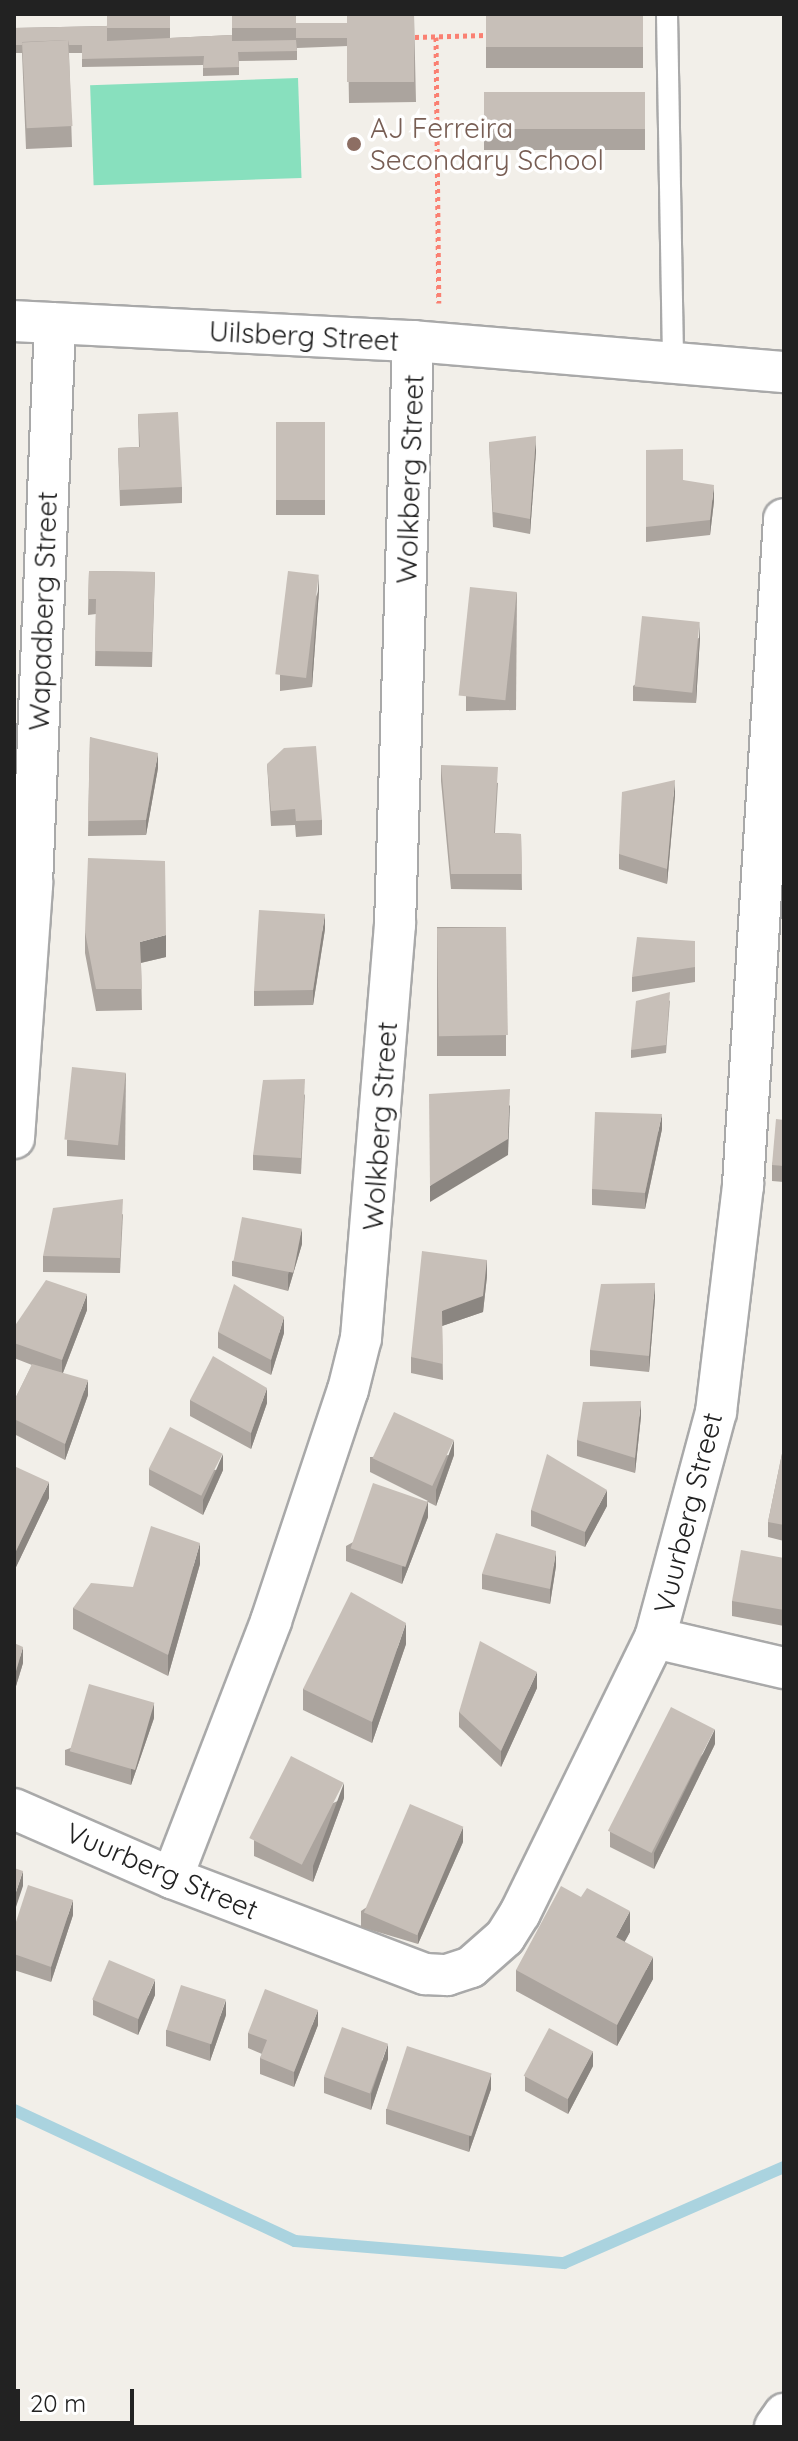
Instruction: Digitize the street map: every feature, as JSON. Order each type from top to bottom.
[{"type":"street","name":"Uilsberg Street","points":[[14,321],[426,343],[784,372]]},
{"type":"street","name":"Wapadberg Street","points":[[14,1138],[33,869],[55,323]]},
{"type":"street","name":"Wolkberg Street","points":[[172,1878],[271,1621],[361,1338],[395,909],[426,343]]},
{"type":"street","name":"Vuurberg Street","points":[[14,1809],[172,1878],[425,1974],[447,1975],[471,1967],[505,1937],[520,1913],[655,1638],[716,1412],[737,1230],[764,903],[784,519]]},
{"type":"street","points":[[655,1638],[784,1668]]},
{"type":"street","points":[[775,2427],[784,2414]]},
{"type":"lane","points":[[667,14],[673,364]]},
{"type":"path","points":[[415,37],[486,35]]},
{"type":"path","points":[[426,343],[436,37]]},
{"type":"green space","points":[[298,78],[301,178],[94,185],[90,85]]},
{"type":"building","points":[[107,14],[170,14],[170,28],[107,28]]},
{"type":"building","points":[[232,14],[296,14],[296,28],[232,28]]},
{"type":"building","points":[[347,14],[414,14],[414,82],[347,82]]},
{"type":"building","points":[[486,14],[643,14],[643,47],[486,47]]},
{"type":"building","points":[[296,23],[348,23],[348,38],[296,38]]},
{"type":"building","points":[[107,26],[107,41],[232,35],[232,41],[296,40],[297,51],[238,52],[239,67],[203,68],[204,56],[82,59],[82,45],[69,45],[68,40],[14,45],[14,28]]},
{"type":"building","points":[[68,40],[73,126],[27,128],[22,42]]},
{"type":"building","points":[[484,92],[645,92],[645,129],[484,129]]},
{"type":"building","points":[[178,412],[182,487],[120,490],[118,448],[140,447],[138,414]]},
{"type":"building","points":[[276,422],[325,422],[325,500],[276,500]]},
{"type":"building","points":[[536,436],[530,519],[493,512],[489,442]]},
{"type":"building","points":[[683,449],[683,480],[714,485],[710,520],[646,527],[646,450]]},
{"type":"building","points":[[89,571],[155,572],[152,652],[95,651],[96,599],[88,599]]},
{"type":"building","points":[[288,571],[319,575],[306,678],[275,674]]},
{"type":"building","points":[[470,587],[517,592],[505,700],[459,695]]},
{"type":"building","points":[[642,616],[700,622],[692,693],[635,687]]},
{"type":"building","points":[[90,737],[158,753],[146,820],[88,821]]},
{"type":"building","points":[[316,746],[322,820],[296,821],[295,809],[271,811],[267,764],[284,748]]},
{"type":"building","points":[[441,765],[498,767],[494,833],[521,834],[522,874],[451,874]]},
{"type":"building","points":[[675,780],[667,869],[619,854],[622,792]]},
{"type":"building","points":[[88,858],[165,861],[166,935],[140,942],[142,989],[96,989],[85,932]]},
{"type":"building","points":[[259,910],[325,914],[313,990],[254,991]]},
{"type":"building","points":[[506,927],[508,1035],[439,1036],[437,928]]},
{"type":"building","points":[[637,937],[695,941],[695,967],[632,977]]},
{"type":"building","points":[[670,992],[666,1045],[631,1050],[636,1001]]},
{"type":"building","points":[[72,1067],[126,1073],[118,1145],[64,1140]]},
{"type":"building","points":[[305,1079],[301,1158],[253,1155],[263,1080]]},
{"type":"building","points":[[510,1089],[508,1139],[430,1186],[429,1094]]},
{"type":"building","points":[[595,1112],[662,1114],[645,1193],[592,1189]]},
{"type":"building","points":[[776,1119],[784,1120],[784,1166],[772,1165]]},
{"type":"building","points":[[123,1199],[120,1258],[43,1256],[53,1208]]},
{"type":"building","points":[[242,1217],[302,1229],[293,1273],[233,1261]]},
{"type":"building","points":[[422,1251],[487,1260],[483,1296],[442,1311],[443,1364],[411,1357]]},
{"type":"building","points":[[46,1280],[87,1294],[62,1360],[14,1343],[14,1327]]},
{"type":"building","points":[[655,1283],[649,1356],[590,1350],[601,1284]]},
{"type":"building","points":[[234,1284],[284,1317],[271,1360],[218,1332]]},
{"type":"building","points":[[213,1356],[267,1388],[251,1433],[190,1400]]},
{"type":"building","points":[[32,1364],[88,1380],[65,1444],[14,1419],[14,1401]]},
{"type":"building","points":[[641,1401],[635,1458],[577,1440],[583,1402]]},
{"type":"building","points":[[394,1412],[454,1440],[432,1486],[372,1458]]},
{"type":"building","points":[[170,1427],[223,1454],[201,1496],[149,1469]]},
{"type":"building","points":[[784,1444],[784,1525],[768,1522]]},
{"type":"building","points":[[547,1454],[607,1490],[585,1532],[531,1510]]},
{"type":"building","points":[[14,1466],[49,1482],[16,1551],[14,1550]]},
{"type":"building","points":[[373,1483],[428,1502],[405,1567],[351,1548]]},
{"type":"building","points":[[151,1526],[200,1543],[168,1655],[73,1608],[91,1583],[133,1587]]},
{"type":"building","points":[[496,1533],[556,1551],[550,1589],[482,1574]]},
{"type":"building","points":[[741,1550],[784,1558],[784,1610],[732,1601]]},
{"type":"building","points":[[351,1592],[406,1623],[372,1722],[303,1689]]},
{"type":"building","points":[[480,1641],[537,1672],[501,1751],[459,1712]]},
{"type":"building","points":[[14,1643],[23,1647],[16,1671],[14,1670]]},
{"type":"building","points":[[89,1684],[154,1703],[135,1770],[70,1751]]},
{"type":"building","points":[[671,1707],[715,1729],[652,1853],[608,1831]]},
{"type":"building","points":[[291,1756],[344,1783],[302,1865],[249,1838]]},
{"type":"building","points":[[410,1804],[463,1827],[417,1935],[364,1913]]},
{"type":"building","points":[[14,1868],[23,1871],[14,1898]]},
{"type":"building","points":[[28,1885],[73,1900],[51,1967],[14,1954],[14,1928]]},
{"type":"building","points":[[561,1886],[581,1897],[587,1888],[630,1911],[616,1937],[653,1957],[617,2025],[516,1970]]},
{"type":"building","points":[[109,1960],[155,1980],[138,2019],[92,2000]]},
{"type":"building","points":[[181,1985],[226,2000],[211,2044],[166,2030]]},
{"type":"building","points":[[265,1989],[318,2010],[294,2072],[260,2058],[267,2040],[248,2033]]},
{"type":"building","points":[[342,2027],[388,2044],[370,2094],[324,2077]]},
{"type":"building","points":[[549,2028],[593,2051],[568,2099],[524,2076]]},
{"type":"building","points":[[407,2046],[492,2074],[471,2136],[387,2109]]},
{"type":"waterway","points":[[14,2110],[295,2241],[564,2263],[784,2167]]},
{"type":"place","name":"AJ Ferreira Secondary School","points":[[354,144]]}]
